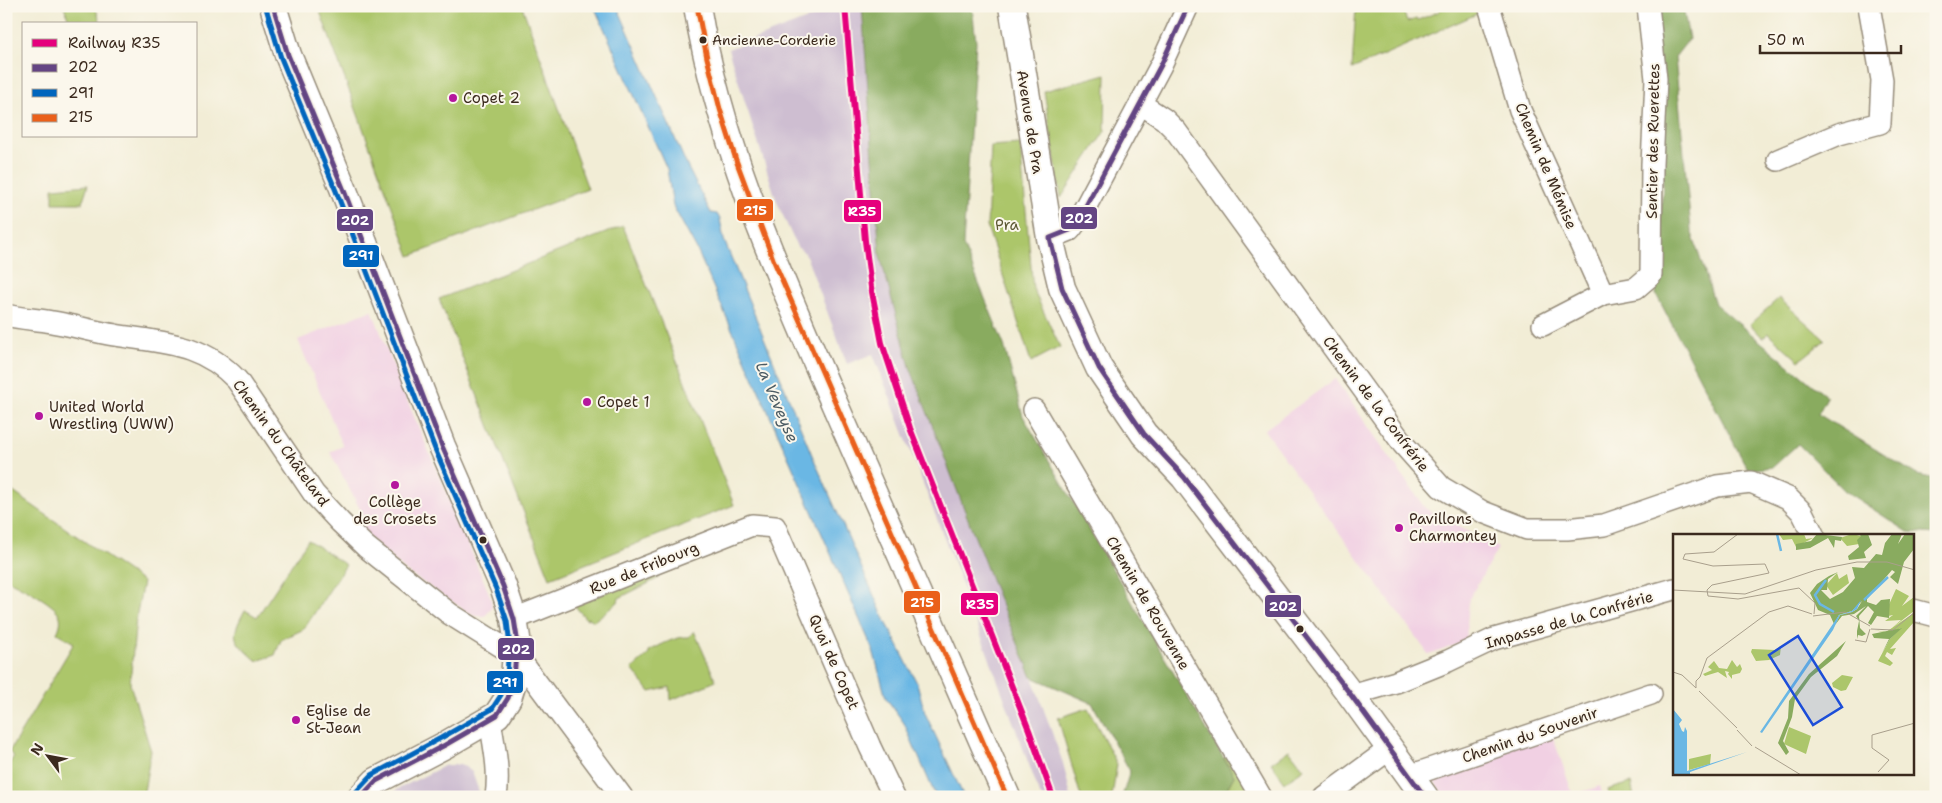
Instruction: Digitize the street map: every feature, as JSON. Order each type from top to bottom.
[{"type":"street","points":[[273,6],[288,55],[343,188],[442,446],[499,576],[514,619],[517,638],[514,679],[503,707],[490,720],[376,781],[361,797]]},
{"type":"street","points":[[697,6],[720,110],[737,163],[791,304],[1007,797]]},
{"type":"street","name":"Avenue de Pra","points":[[1012,6],[1050,238],[1062,288],[1104,375],[1144,434],[1184,477],[1391,748],[1424,797]]},
{"type":"street","points":[[1050,238],[1070,230],[1080,217],[1162,65],[1188,6]]},
{"type":"street","name":"Chemin de Mémise","points":[[1489,6],[1520,110],[1603,294]]},
{"type":"street","name":"Sentier des Ruerettes","points":[[1603,294],[1636,288],[1651,275],[1652,164],[1656,79],[1648,6]]},
{"type":"street","points":[[1778,160],[1840,134],[1880,123],[1882,80],[1869,6]]},
{"type":"street","name":"Chemin de la Confrérie","points":[[1141,104],[1164,119],[1176,131],[1403,444],[1441,487],[1483,512],[1527,529],[1567,529],[1604,525],[1717,486],[1751,482],[1788,498],[1802,512],[1813,534]]},
{"type":"street","points":[[1543,325],[1603,294]]},
{"type":"street","name":"Chemin du Châtelard","points":[[6,315],[173,344],[194,349],[209,356],[226,368],[237,380],[314,494],[340,522],[366,547],[450,614],[517,656]]},
{"type":"street","name":"Chemin de Rouvenne","points":[[1034,410],[1261,797]]},
{"type":"street","name":"Rue de Fribourg","points":[[514,619],[752,525],[775,527]]},
{"type":"street","name":"Quai de Copet","points":[[775,527],[870,747],[894,797]]},
{"type":"street","name":"Impasse de la Confrérie","points":[[1351,695],[1396,682],[1448,661],[1494,639],[1673,589]]},
{"type":"street","points":[[1914,610],[1936,616]]},
{"type":"street","points":[[517,656],[622,797]]},
{"type":"street","name":"Chemin du Souvenir","points":[[1409,776],[1651,694]]},
{"type":"street","points":[[490,720],[498,762],[496,797]]},
{"type":"street","points":[[1324,797],[1391,748]]},
{"type":"shaded area","points":[[834,6],[862,6],[880,256],[910,367],[994,587],[1032,677],[1063,763],[1071,797],[1041,797],[957,571],[873,354],[847,364],[805,253],[797,247],[777,202],[728,49],[834,9]]},
{"type":"shaded area","name":"Collège des Crosets","points":[[372,310],[402,388],[491,598],[492,608],[485,616],[474,616],[407,572],[355,525],[364,517],[330,452],[343,446],[298,340]]},
{"type":"shaded area","name":"Pavillons Charmontey","points":[[1335,379],[1425,508],[1498,548],[1469,599],[1466,641],[1429,655],[1264,430]]},
{"type":"shaded area","points":[[1550,728],[1573,795],[1600,786],[1603,797],[1445,797],[1426,770]]},
{"type":"shaded area","points":[[446,765],[463,765],[472,772],[481,797],[389,797],[396,790]]},
{"type":"green space","points":[[64,6],[95,6],[100,22],[69,22]]},
{"type":"green space","name":"Copet 2","points":[[318,6],[522,6],[588,189],[410,256]]},
{"type":"green space","points":[[862,6],[972,6],[976,42],[963,245],[1004,345],[1023,416],[1234,776],[1222,797],[1122,797],[1130,771],[1092,703],[1032,677],[994,587],[910,367],[880,256]]},
{"type":"green space","points":[[1356,6],[1397,6],[1398,9],[1402,7],[1407,22],[1418,20],[1440,11],[1438,6],[1475,6],[1479,13],[1352,69]]},
{"type":"green space","points":[[1652,6],[1683,6],[1689,39],[1675,57],[1691,230],[1715,304],[1827,397],[1818,414],[1917,475],[1936,479],[1936,534],[1908,532],[1845,491],[1798,444],[1773,467],[1748,470],[1656,294],[1663,183]]},
{"type":"green space","points":[[1106,74],[1105,131],[1061,198],[1044,91]]},
{"type":"green space","name":"Pra","points":[[1020,144],[1033,289],[1060,347],[1031,362],[987,226],[991,146]]},
{"type":"green space","points":[[88,185],[82,203],[53,203],[53,188]]},
{"type":"green space","name":"Copet 1","points":[[623,226],[734,505],[550,578],[439,299]]},
{"type":"green space","points":[[1779,298],[1825,340],[1799,361],[1768,333],[1763,338],[1750,324]]},
{"type":"green space","points":[[6,487],[143,582],[136,618],[130,684],[151,751],[143,797],[6,797],[6,769],[14,756],[9,752],[74,643],[57,633],[60,619],[56,610],[35,594],[6,579]]},
{"type":"green space","points":[[308,540],[346,565],[304,629],[281,640],[275,655],[257,661],[238,643],[235,634],[240,620],[245,610],[257,617]]},
{"type":"green space","points":[[650,573],[659,578],[619,598],[618,602],[594,621],[589,618],[586,619],[575,606]]},
{"type":"green space","points":[[694,631],[716,681],[671,700],[670,687],[650,692],[632,669],[649,654],[649,651],[674,639],[689,637]]},
{"type":"green space","points":[[1088,708],[1117,764],[1112,797],[1081,797],[1058,718]]},
{"type":"green space","points":[[1289,750],[1304,769],[1285,782],[1271,763]]},
{"type":"green space","points":[[1232,752],[1256,797],[1225,797],[1224,794],[1234,776],[1224,758]]},
{"type":"green space","points":[[1631,783],[1634,797],[1609,797],[1607,790]]},
{"type":"water","name":"La Veveyse","points":[[594,6],[617,6],[688,168],[711,213],[717,214],[720,219],[724,240],[812,455],[883,616],[917,683],[925,713],[964,797],[936,797],[904,723],[886,698],[873,650],[697,250],[673,206],[667,169]]},
{"type":"rail line","name":"R35","points":[[845,6],[865,241],[871,287],[882,343],[910,428],[1029,730],[1053,797]]},
{"type":"transit line","name":"202","points":[[273,6],[288,55],[343,188],[442,446],[503,586],[514,619],[517,638],[514,679],[508,698],[497,715],[376,781],[361,797]]},
{"type":"transit line","name":"215","points":[[697,6],[707,58],[720,109],[736,160],[773,259],[1007,797]]},
{"type":"transit line","name":"202","points":[[1188,6],[1161,65],[1080,217],[1070,230],[1050,238],[1062,288],[1099,368],[1144,434],[1184,477],[1351,695],[1425,797]]},
{"type":"transit line","name":"291","points":[[266,8],[281,58],[336,191],[435,449],[496,589],[507,621],[509,638],[507,678],[501,695],[492,709],[372,775],[356,792]]},
{"type":"place","name":"Ancienne-Corderie","points":[[703,40]]},
{"type":"place","name":"Copet 2","points":[[453,98]]},
{"type":"place","name":"Copet 1","points":[[587,402]]},
{"type":"place","name":"United World Wrestling (UWW)","points":[[39,416]]},
{"type":"place","name":"Collège des Crosets","points":[[395,485]]},
{"type":"place","name":"Pavillons Charmontey","points":[[1399,528]]},
{"type":"place","name":"Eglise de St-Jean","points":[[296,720]]}]
